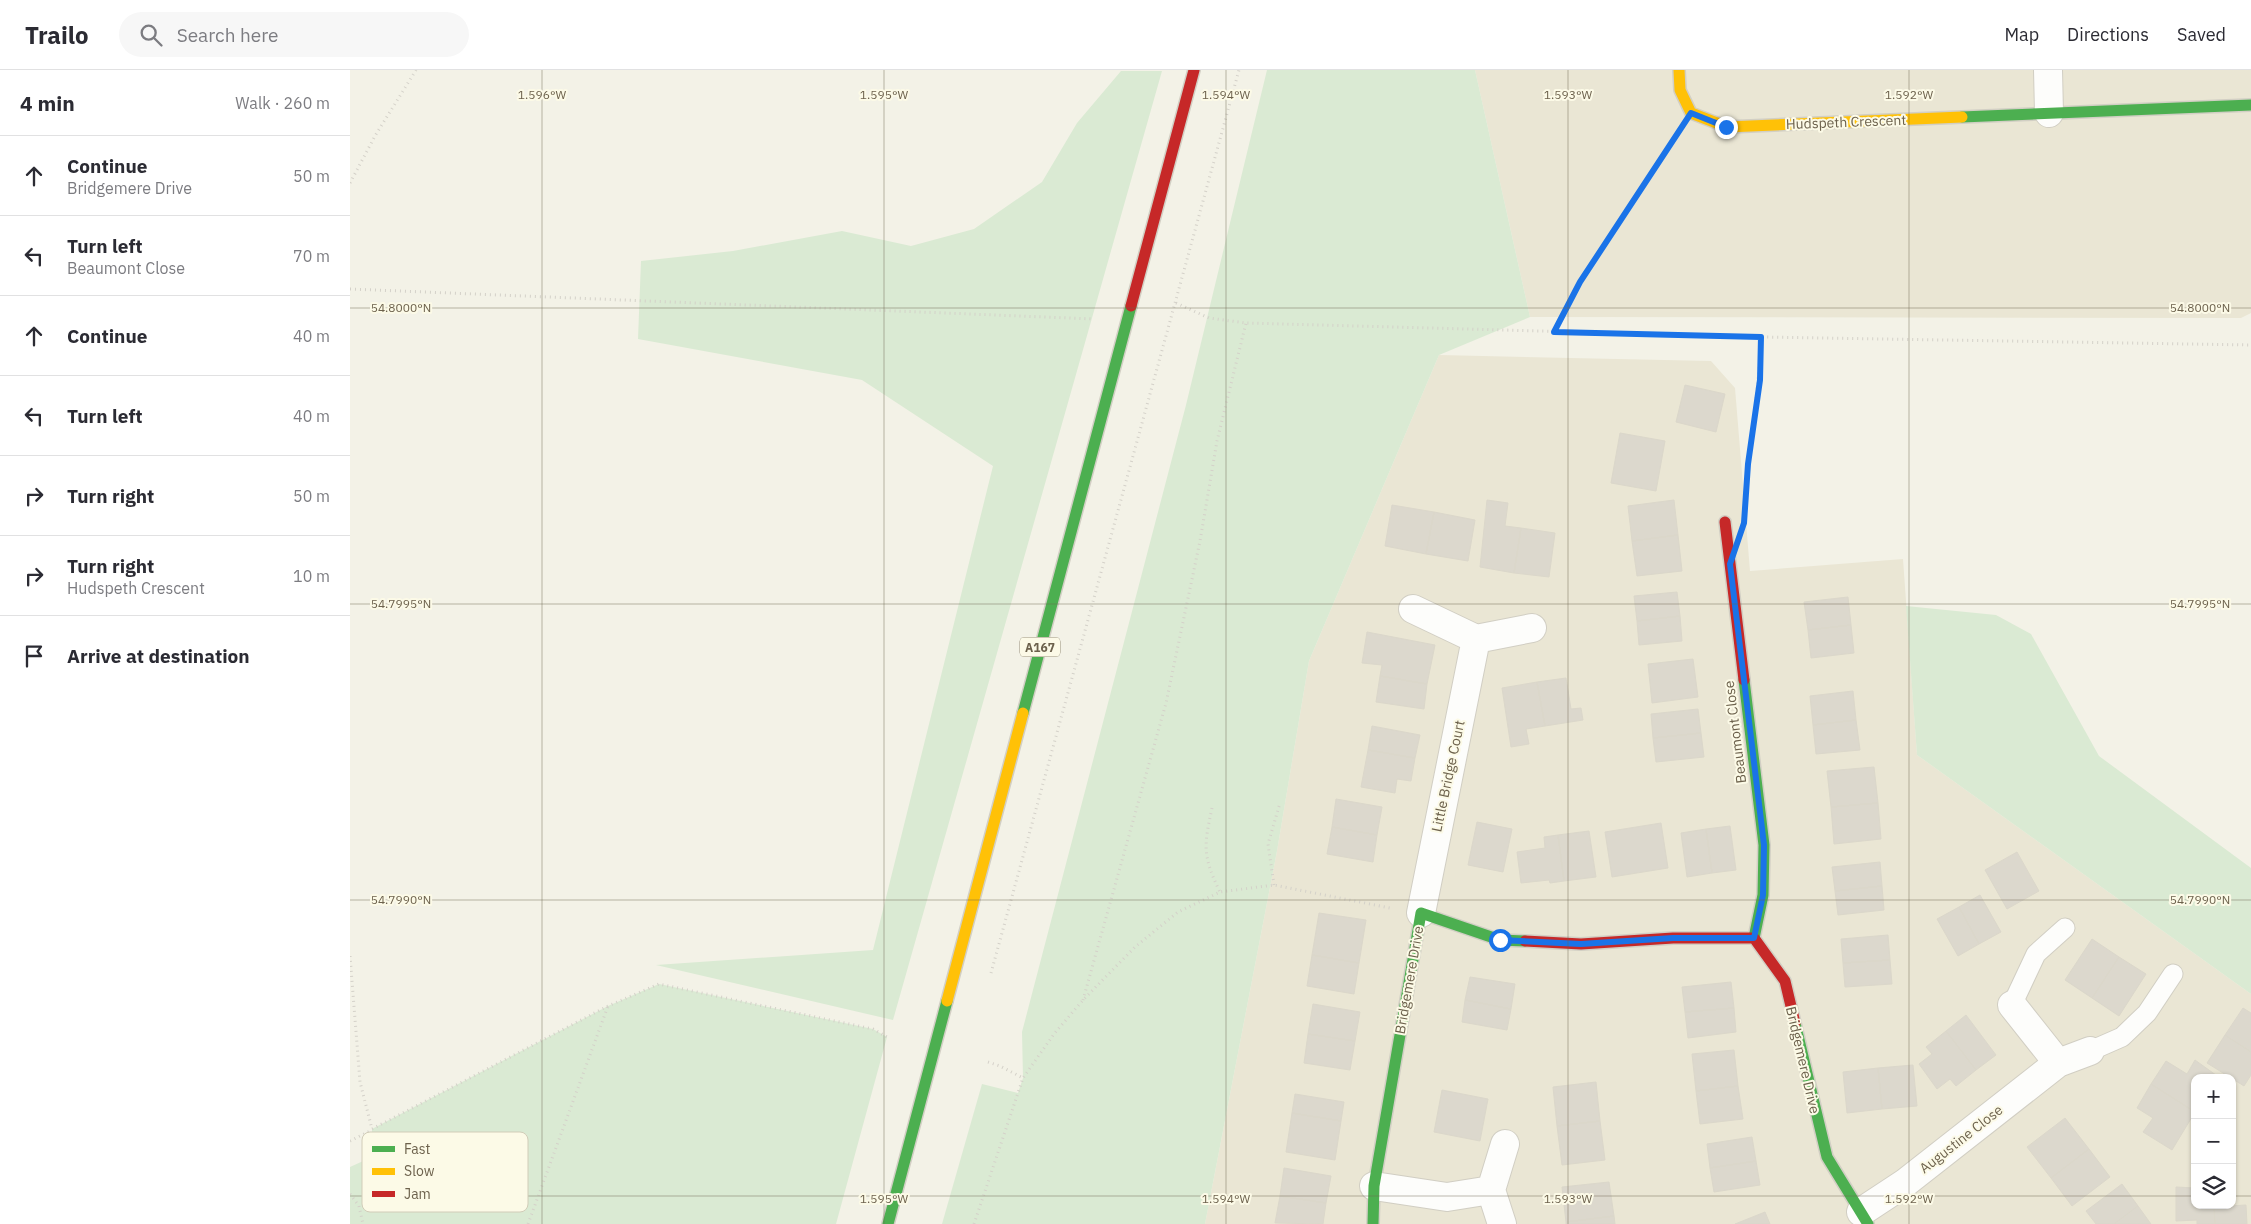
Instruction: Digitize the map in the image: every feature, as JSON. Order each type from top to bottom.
[{"type":"main road","name":"A167","points":[[888,1224],[1126,320],[1194,70]]},
{"type":"main road","points":[[1680,70],[1680,90],[1691,113]]},
{"type":"main road","name":"Hudspeth Crescent","points":[[1691,113],[1726,127],[2251,105]]},
{"type":"main road","name":"Beaumont Close","points":[[1725,522],[1764,845],[1763,895],[1754,938]]},
{"type":"main road","name":"Bridgemere Drive","points":[[1373,1224],[1374,1186],[1420,914],[1500,940],[1581,944],[1673,938],[1754,938],[1785,981],[1827,1157],[1864,1218]]},
{"type":"street","points":[[2048,70],[2049,113]]},
{"type":"street","points":[[1413,609],[1476,640],[1532,628]]},
{"type":"street","name":"Little Bridge Court","points":[[1420,914],[1476,640]]},
{"type":"street","points":[[2012,1005],[2058,1063]]},
{"type":"street","name":"Augustine Close","points":[[1864,1218],[1905,1183],[2058,1063],[2090,1051]]},
{"type":"street","points":[[1502,1224],[1491,1190],[1505,1144]]},
{"type":"street","points":[[1374,1186],[1447,1197],[1491,1190]]},
{"type":"lane","points":[[2012,1005],[2036,954],[2065,928]]},
{"type":"lane","points":[[2090,1051],[2122,1036],[2147,1014],[2173,974]]},
{"type":"path","points":[[350,184],[375,136],[416,70]]},
{"type":"path","points":[[990,974],[1239,70]]},
{"type":"path","points":[[1554,332],[1580,282],[1691,113]]},
{"type":"path","points":[[350,289],[1126,320]]},
{"type":"path","points":[[1176,303],[1209,318],[1246,324],[1761,337],[2251,345]]},
{"type":"path","points":[[1083,1000],[1166,703],[1200,541],[1217,441],[1246,324]]},
{"type":"path","points":[[1745,503],[1748,464],[1760,380],[1761,337]]},
{"type":"path","points":[[1274,885],[1268,844],[1280,803]]},
{"type":"path","points":[[1212,808],[1205,841],[1208,867],[1220,892]]},
{"type":"path","points":[[974,1224],[1023,1078],[1054,1034],[1083,1000],[1135,947],[1178,912],[1220,892],[1274,885],[1420,914]]},
{"type":"path","points":[[350,956],[360,1082],[372,1129]]},
{"type":"path","points":[[366,1132],[608,1006],[659,984],[873,1029],[887,1036]]},
{"type":"path","points":[[528,1224],[608,1006]]},
{"type":"path","points":[[988,1062],[1023,1078]]},
{"type":"path","points":[[350,1141],[362,1134]]},
{"type":"path","points":[[350,1194],[359,1206],[363,1224]]},
{"type":"shaded area","points":[[1475,70],[2251,70],[2251,313],[2241,318],[1530,317]]},
{"type":"shaded area","points":[[1439,355],[1711,361],[1735,388],[1750,571],[1903,559],[1917,755],[2251,994],[2251,1224],[1205,1224],[1277,851],[1309,661]]},
{"type":"green space","points":[[1267,70],[1475,70],[1530,317],[1439,355],[1309,661],[1277,851],[1205,1224],[942,1224],[982,1084],[1018,1093],[1023,1078],[1022,1032],[1186,405]]},
{"type":"green space","points":[[1121,71],[1162,71],[893,1020],[656,965],[873,950],[993,466],[862,380],[638,339],[641,261],[733,251],[842,231],[911,246],[974,229],[1042,182],[1077,123]]},
{"type":"green space","points":[[1906,606],[1996,615],[2031,634],[2099,756],[2251,868],[2251,994],[1917,755]]},
{"type":"green space","points":[[659,984],[873,1029],[887,1037],[836,1224],[350,1224],[350,1167],[362,1162],[362,1212],[528,1212],[528,1132],[372,1132],[372,1129],[608,1006]]},
{"type":"building","points":[[1685,385],[1725,394],[1716,432],[1676,422]]},
{"type":"building","points":[[1620,433],[1665,441],[1656,491],[1611,483]]},
{"type":"building","points":[[1487,500],[1508,503],[1505,526],[1521,528],[1514,573],[1480,567]]},
{"type":"building","points":[[1674,500],[1678,535],[1632,541],[1628,506]]},
{"type":"building","points":[[1392,505],[1434,512],[1426,554],[1385,546]]},
{"type":"building","points":[[1434,512],[1475,520],[1468,561],[1426,554]]},
{"type":"building","points":[[1521,528],[1555,533],[1549,577],[1514,573]]},
{"type":"building","points":[[1678,535],[1682,571],[1637,576],[1632,541]]},
{"type":"building","points":[[1677,592],[1680,616],[1637,621],[1634,596]]},
{"type":"building","points":[[1848,597],[1851,625],[1808,630],[1804,602]]},
{"type":"building","points":[[1680,616],[1682,641],[1639,645],[1637,621]]},
{"type":"building","points":[[1851,625],[1854,653],[1811,658],[1808,630]]},
{"type":"building","points":[[1367,632],[1435,645],[1427,684],[1380,676],[1382,665],[1362,663]]},
{"type":"building","points":[[1693,659],[1698,697],[1652,703],[1648,664]]},
{"type":"building","points":[[1380,676],[1427,684],[1424,709],[1376,702]]},
{"type":"building","points":[[1566,678],[1571,709],[1581,708],[1583,720],[1545,726],[1537,682]]},
{"type":"building","points":[[1537,682],[1545,726],[1526,729],[1529,744],[1511,747],[1502,688]]},
{"type":"building","points":[[1853,691],[1856,720],[1813,725],[1810,696]]},
{"type":"building","points":[[1698,709],[1701,733],[1653,738],[1651,714]]},
{"type":"building","points":[[1856,720],[1860,750],[1816,754],[1813,725]]},
{"type":"building","points":[[1372,726],[1420,735],[1415,758],[1368,750]]},
{"type":"building","points":[[1701,733],[1704,757],[1656,762],[1653,738]]},
{"type":"building","points":[[1368,750],[1415,758],[1411,781],[1397,779],[1395,793],[1361,787]]},
{"type":"building","points":[[1874,767],[1878,803],[1831,807],[1827,771]]},
{"type":"building","points":[[1336,799],[1382,807],[1377,835],[1332,827]]},
{"type":"building","points":[[1878,803],[1881,839],[1834,844],[1831,807]]},
{"type":"building","points":[[1477,822],[1512,829],[1503,872],[1468,865]]},
{"type":"building","points":[[1661,823],[1668,868],[1612,877],[1605,832]]},
{"type":"building","points":[[1730,826],[1736,870],[1712,873],[1706,829]]},
{"type":"building","points":[[1332,827],[1377,835],[1373,862],[1327,854]]},
{"type":"building","points":[[1706,829],[1712,873],[1687,877],[1681,833]]},
{"type":"building","points":[[1589,831],[1596,877],[1564,881],[1558,835]]},
{"type":"building","points":[[1558,835],[1564,881],[1550,883],[1549,880],[1521,883],[1517,852],[1545,848],[1544,837]]},
{"type":"building","points":[[2017,852],[2039,891],[2007,909],[1985,870]]},
{"type":"building","points":[[1880,862],[1882,886],[1835,891],[1832,867]]},
{"type":"building","points":[[1882,886],[1884,910],[1838,915],[1835,891]]},
{"type":"building","points":[[1980,895],[2001,932],[1979,944],[1959,907]]},
{"type":"building","points":[[1959,907],[1979,944],[1958,956],[1937,919]]},
{"type":"building","points":[[1319,913],[1366,920],[1359,963],[1312,955]]},
{"type":"building","points":[[1888,935],[1890,960],[1843,963],[1841,939]]},
{"type":"building","points":[[2092,939],[2119,957],[2092,998],[2065,980]]},
{"type":"building","points":[[1312,955],[1359,963],[1354,994],[1307,986]]},
{"type":"building","points":[[2119,957],[2146,974],[2119,1016],[2092,998]]},
{"type":"building","points":[[1890,960],[1892,984],[1845,987],[1843,963]]},
{"type":"building","points":[[1470,977],[1515,984],[1511,1009],[1465,1000]]},
{"type":"building","points":[[1731,982],[1734,1008],[1685,1012],[1682,987]]},
{"type":"building","points":[[1465,1000],[1511,1009],[1507,1030],[1462,1022]]},
{"type":"building","points":[[1313,1004],[1360,1012],[1355,1041],[1308,1034]]},
{"type":"building","points":[[1734,1008],[1736,1032],[1688,1038],[1685,1012]]},
{"type":"building","points":[[2243,1008],[2251,1013],[2251,1052],[2225,1035]]},
{"type":"building","points":[[1966,1015],[1996,1055],[1976,1070],[1946,1031]]},
{"type":"building","points":[[1946,1031],[1976,1070],[1956,1086],[1950,1079],[1937,1089],[1919,1064],[1932,1054],[1926,1047]]},
{"type":"building","points":[[1308,1034],[1355,1041],[1350,1070],[1304,1063]]},
{"type":"building","points":[[2225,1035],[2251,1052],[2251,1075],[2244,1086],[2236,1081],[2236,1074],[2225,1074],[2207,1063]]},
{"type":"building","points":[[1734,1050],[1738,1086],[1696,1091],[1692,1054]]},
{"type":"building","points":[[2195,1060],[2214,1074],[2191,1074],[2191,1109],[2151,1084],[2166,1061],[2187,1074]]},
{"type":"building","points":[[1913,1065],[1917,1106],[1882,1109],[1878,1068]]},
{"type":"building","points":[[1878,1068],[1882,1109],[1847,1113],[1843,1072]]},
{"type":"building","points":[[1596,1082],[1600,1121],[1557,1126],[1553,1087]]},
{"type":"building","points":[[2151,1084],[2191,1109],[2191,1119],[2172,1150],[2143,1132],[2153,1118],[2137,1108]]},
{"type":"building","points":[[1738,1086],[1743,1119],[1700,1124],[1696,1091]]},
{"type":"building","points":[[1442,1090],[1488,1099],[1480,1141],[1434,1132]]},
{"type":"building","points":[[1295,1094],[1344,1102],[1341,1121],[1292,1113]]},
{"type":"building","points":[[1292,1113],[1341,1121],[1335,1160],[1286,1152]]},
{"type":"building","points":[[2065,1118],[2089,1149],[2051,1178],[2027,1147]]},
{"type":"building","points":[[1600,1121],[1605,1160],[1562,1165],[1557,1126]]},
{"type":"building","points":[[1752,1137],[1756,1161],[1710,1168],[1707,1144]]},
{"type":"building","points":[[2089,1149],[2110,1177],[2072,1206],[2051,1178]]},
{"type":"building","points":[[1756,1161],[1760,1185],[1714,1192],[1710,1168]]},
{"type":"building","points":[[1284,1168],[1331,1176],[1326,1203],[1280,1196]]},
{"type":"building","points":[[1609,1182],[1614,1216],[1566,1222],[1562,1187]]},
{"type":"building","points":[[2122,1184],[2138,1206],[2114,1224],[2096,1224],[2086,1211]]},
{"type":"building","points":[[2176,1187],[2191,1188],[2191,1209],[2214,1209],[2215,1224],[2197,1224],[2197,1220],[2176,1221]]},
{"type":"building","points":[[1280,1196],[1326,1203],[1323,1224],[1275,1223]]},
{"type":"building","points":[[2246,1205],[2247,1224],[2215,1224],[2214,1209],[2236,1209],[2236,1206]]},
{"type":"building","points":[[2138,1206],[2151,1224],[2114,1224]]},
{"type":"building","points":[[1765,1212],[1770,1224],[1735,1224]]},
{"type":"building","points":[[1614,1216],[1615,1224],[1566,1224],[1566,1222]]},
{"type":"traffic: fast","points":[[1962,117],[2251,105]]},
{"type":"traffic: fast","points":[[1023,713],[1131,306]]},
{"type":"traffic: fast","points":[[1744,680],[1764,845],[1763,895],[1754,938]]},
{"type":"traffic: fast","points":[[1373,1224],[1374,1186],[1421,913],[1500,940],[1525,941]]},
{"type":"traffic: fast","points":[[888,1224],[947,1001]]},
{"type":"traffic: fast","points":[[1795,1023],[1827,1157],[1868,1224]]},
{"type":"traffic: slow","points":[[1679,70],[1680,90],[1691,113],[1727,127],[1962,117]]},
{"type":"traffic: slow","points":[[947,1001],[1023,713]]},
{"type":"traffic: jam","points":[[1131,306],[1194,70]]},
{"type":"traffic: jam","points":[[1725,522],[1744,680]]},
{"type":"traffic: jam","points":[[1525,941],[1581,944],[1673,938],[1754,938],[1785,981],[1795,1023]]},
{"type":"route","points":[[1500,940],[1581,944],[1673,938],[1754,938],[1763,895],[1764,845],[1730,564],[1744,523],[1748,464],[1760,380],[1761,337],[1554,332],[1580,282],[1691,113],[1726,127]]}]
